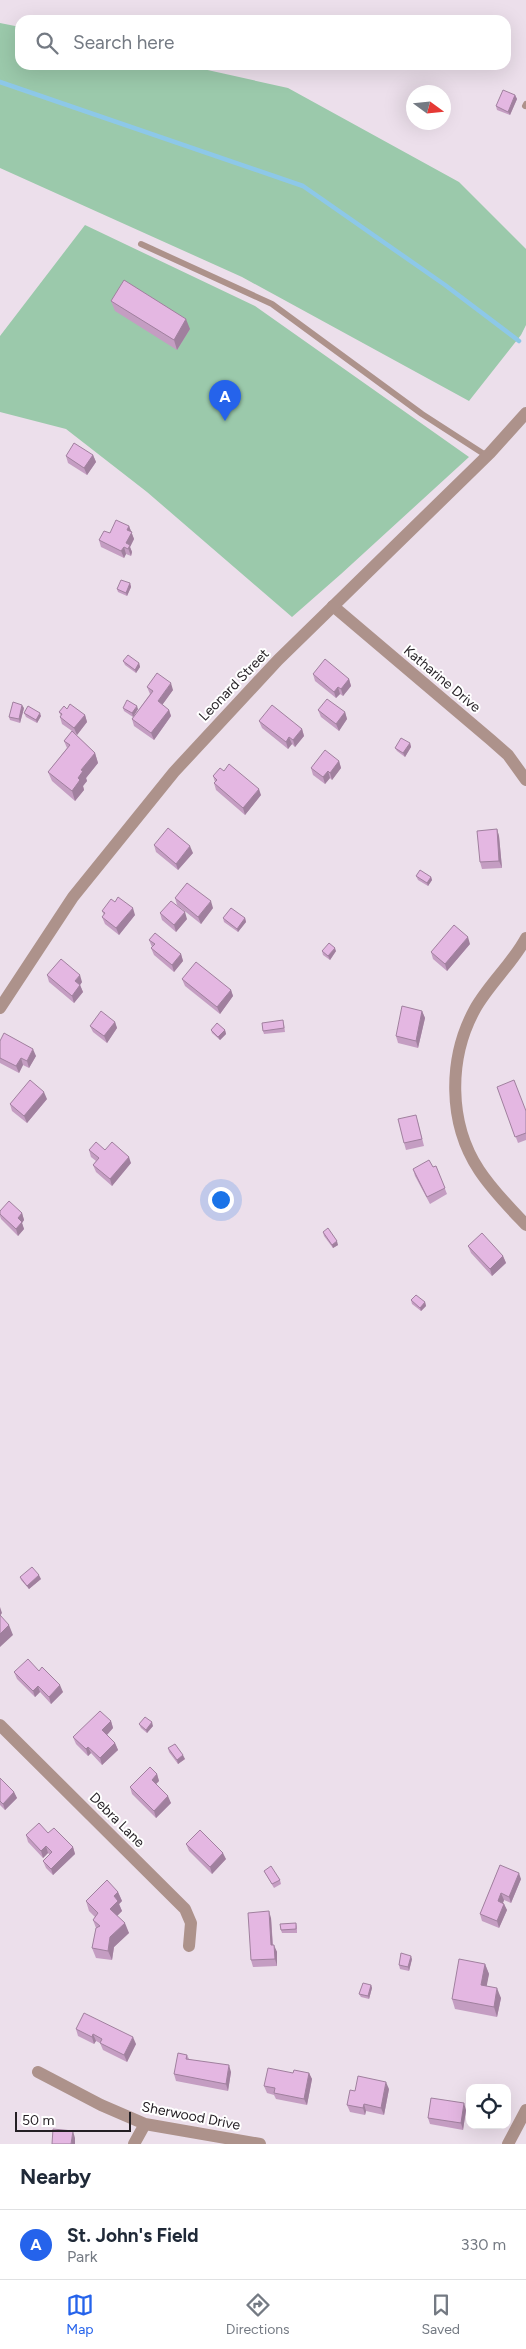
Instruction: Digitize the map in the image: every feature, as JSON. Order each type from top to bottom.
[{"type":"street","name":"Leonard Street","points":[[0,1008],[73,896],[124,832],[231,709],[333,606],[487,456],[526,413]]},
{"type":"street","name":"Katharine Drive","points":[[333,606],[502,750],[526,780]]},
{"type":"street","points":[[526,938],[508,967],[475,1009],[465,1032],[455,1080],[456,1103],[460,1125],[474,1161],[490,1187],[526,1225]]},
{"type":"street","name":"Debra Lane","points":[[0,1725],[185,1909],[191,1923],[189,1946]]},
{"type":"street","name":"Sherwood Drive","points":[[38,2072],[108,2109],[145,2124],[260,2144]]},
{"type":"street","points":[[508,2144],[526,2110]]},
{"type":"street","points":[[134,2144],[145,2124]]},
{"type":"lane","points":[[141,244],[272,304],[422,414],[487,456]]},
{"type":"green space","points":[[0,23],[15,26],[15,70],[207,70],[288,88],[459,182],[526,249],[526,325],[521,335],[469,401],[242,277],[0,168]]},
{"type":"green space","points":[[85,225],[255,306],[469,457],[292,617],[147,492],[66,429],[0,412],[0,336]]},
{"type":"building","points":[[503,90],[515,95],[508,112],[496,106]]},
{"type":"building","points":[[124,280],[186,319],[174,340],[111,301]]},
{"type":"building","points":[[74,443],[93,455],[84,468],[66,456]]},
{"type":"building","points":[[116,520],[129,526],[127,530],[132,532],[126,543],[130,545],[128,549],[124,547],[121,551],[99,540],[104,531],[110,533]]},
{"type":"building","points":[[121,580],[130,583],[126,593],[117,589]]},
{"type":"building","points":[[128,655],[139,663],[135,670],[123,661]]},
{"type":"building","points":[[325,659],[349,679],[341,689],[338,687],[334,692],[313,674]]},
{"type":"building","points":[[157,673],[171,683],[158,701],[169,710],[151,733],[132,719],[153,691],[147,687]]},
{"type":"building","points":[[327,699],[345,712],[336,724],[318,710]]},
{"type":"building","points":[[127,700],[137,706],[132,713],[123,708]]},
{"type":"building","points":[[13,702],[22,705],[19,719],[9,717]]},
{"type":"building","points":[[70,704],[85,715],[74,728],[60,717],[62,714],[59,712],[64,706],[67,709]]},
{"type":"building","points":[[272,705],[302,729],[293,740],[289,737],[286,742],[259,721]]},
{"type":"building","points":[[28,706],[40,713],[36,720],[24,713]]},
{"type":"building","points":[[72,731],[95,753],[81,770],[83,771],[78,778],[80,780],[72,791],[48,772],[70,745],[64,741]]},
{"type":"building","points":[[401,738],[410,743],[403,753],[395,748]]},
{"type":"building","points":[[325,750],[339,761],[330,773],[328,771],[323,777],[311,768]]},
{"type":"building","points":[[229,764],[259,789],[243,808],[214,783],[217,780],[213,776],[220,768],[224,771]]},
{"type":"building","points":[[168,828],[190,846],[176,864],[154,845]]},
{"type":"building","points":[[497,829],[499,861],[480,862],[477,831]]},
{"type":"building","points":[[420,870],[431,877],[427,883],[416,876]]},
{"type":"building","points":[[187,883],[211,901],[198,917],[175,898]]},
{"type":"building","points":[[118,897],[133,908],[116,928],[102,917],[105,913],[102,911],[111,899],[115,902]]},
{"type":"building","points":[[171,901],[185,912],[174,925],[160,913]]},
{"type":"building","points":[[231,908],[245,918],[237,929],[223,918]]},
{"type":"building","points":[[454,925],[468,937],[445,964],[431,952]]},
{"type":"building","points":[[155,933],[181,954],[172,965],[151,948],[155,944],[149,940]]},
{"type":"building","points":[[329,943],[335,948],[328,956],[322,951]]},
{"type":"building","points":[[61,959],[80,975],[75,981],[80,985],[72,996],[47,975]]},
{"type":"building","points":[[196,962],[231,990],[217,1007],[182,979]]},
{"type":"building","points":[[402,1006],[422,1011],[416,1041],[396,1036]]},
{"type":"building","points":[[101,1011],[115,1022],[104,1036],[90,1026]]},
{"type":"building","points":[[283,1020],[284,1028],[263,1031],[262,1023]]},
{"type":"building","points":[[217,1023],[225,1030],[218,1037],[211,1030]]},
{"type":"building","points":[[4,1033],[33,1049],[27,1061],[21,1058],[16,1066],[0,1058],[0,1041]]},
{"type":"building","points":[[30,1080],[44,1092],[24,1116],[10,1104]]},
{"type":"building","points":[[514,1080],[526,1111],[526,1133],[515,1137],[497,1087]]},
{"type":"building","points":[[416,1115],[422,1139],[404,1143],[398,1119]]},
{"type":"building","points":[[96,1142],[105,1150],[112,1142],[129,1157],[110,1179],[93,1165],[99,1158],[89,1150]]},
{"type":"building","points":[[429,1160],[433,1167],[436,1166],[445,1188],[427,1197],[413,1169]]},
{"type":"building","points":[[9,1201],[22,1213],[18,1218],[22,1222],[16,1229],[0,1214],[0,1211]]},
{"type":"building","points":[[328,1228],[337,1241],[332,1245],[323,1232]]},
{"type":"building","points":[[482,1233],[503,1256],[490,1269],[468,1246]]},
{"type":"building","points":[[416,1295],[425,1302],[420,1308],[411,1300]]},
{"type":"building","points":[[32,1567],[39,1575],[27,1586],[20,1577]]},
{"type":"building","points":[[0,1615],[9,1625],[0,1634]]},
{"type":"building","points":[[28,1659],[39,1671],[42,1667],[60,1685],[49,1697],[38,1686],[33,1691],[14,1672]]},
{"type":"building","points":[[100,1711],[111,1721],[102,1730],[115,1743],[100,1758],[73,1737]]},
{"type":"building","points":[[145,1717],[152,1722],[146,1730],[139,1724]]},
{"type":"building","points":[[175,1744],[183,1755],[177,1760],[168,1748]]},
{"type":"building","points":[[150,1767],[157,1774],[152,1780],[168,1796],[154,1811],[130,1787]]},
{"type":"building","points":[[0,1778],[14,1792],[3,1804],[0,1801]]},
{"type":"building","points":[[39,1823],[48,1833],[54,1828],[73,1847],[51,1869],[43,1861],[52,1852],[46,1846],[41,1851],[26,1835]]},
{"type":"building","points":[[200,1830],[223,1853],[210,1867],[186,1844]]},
{"type":"building","points":[[500,1865],[519,1873],[509,1897],[501,1893],[498,1901],[504,1904],[497,1921],[480,1914]]},
{"type":"building","points":[[271,1866],[280,1880],[272,1884],[264,1871]]},
{"type":"building","points":[[107,1880],[118,1892],[114,1896],[118,1901],[110,1909],[125,1923],[110,1937],[108,1951],[92,1948],[96,1928],[100,1926],[93,1920],[98,1913],[86,1901]]},
{"type":"building","points":[[269,1911],[271,1945],[274,1945],[275,1959],[251,1960],[248,1913]]},
{"type":"building","points":[[296,1923],[296,1929],[281,1930],[280,1924]]},
{"type":"building","points":[[401,1953],[411,1956],[408,1967],[399,1965]]},
{"type":"building","points":[[459,1959],[485,1964],[481,1985],[497,1988],[494,2007],[452,1999]]},
{"type":"building","points":[[363,1983],[371,1985],[368,1996],[359,1994]]},
{"type":"building","points":[[84,2013],[133,2037],[124,2055],[100,2043],[102,2039],[93,2034],[92,2037],[76,2029]]},
{"type":"building","points":[[178,2053],[187,2055],[186,2059],[229,2065],[226,2084],[174,2074]]},
{"type":"building","points":[[268,2068],[293,2073],[294,2070],[309,2073],[304,2099],[274,2093],[275,2088],[264,2086]]},
{"type":"building","points":[[358,2076],[386,2082],[381,2108],[364,2104],[363,2108],[347,2105],[350,2090],[355,2091]]},
{"type":"building","points":[[431,2098],[464,2103],[461,2123],[428,2118]]},
{"type":"building","points":[[53,2129],[73,2131],[71,2144],[52,2144]]},
{"type":"waterway","points":[[0,82],[303,186],[445,285],[519,341]]},
{"type":"place","name":"St. John's Field","points":[[225,421]]}]
